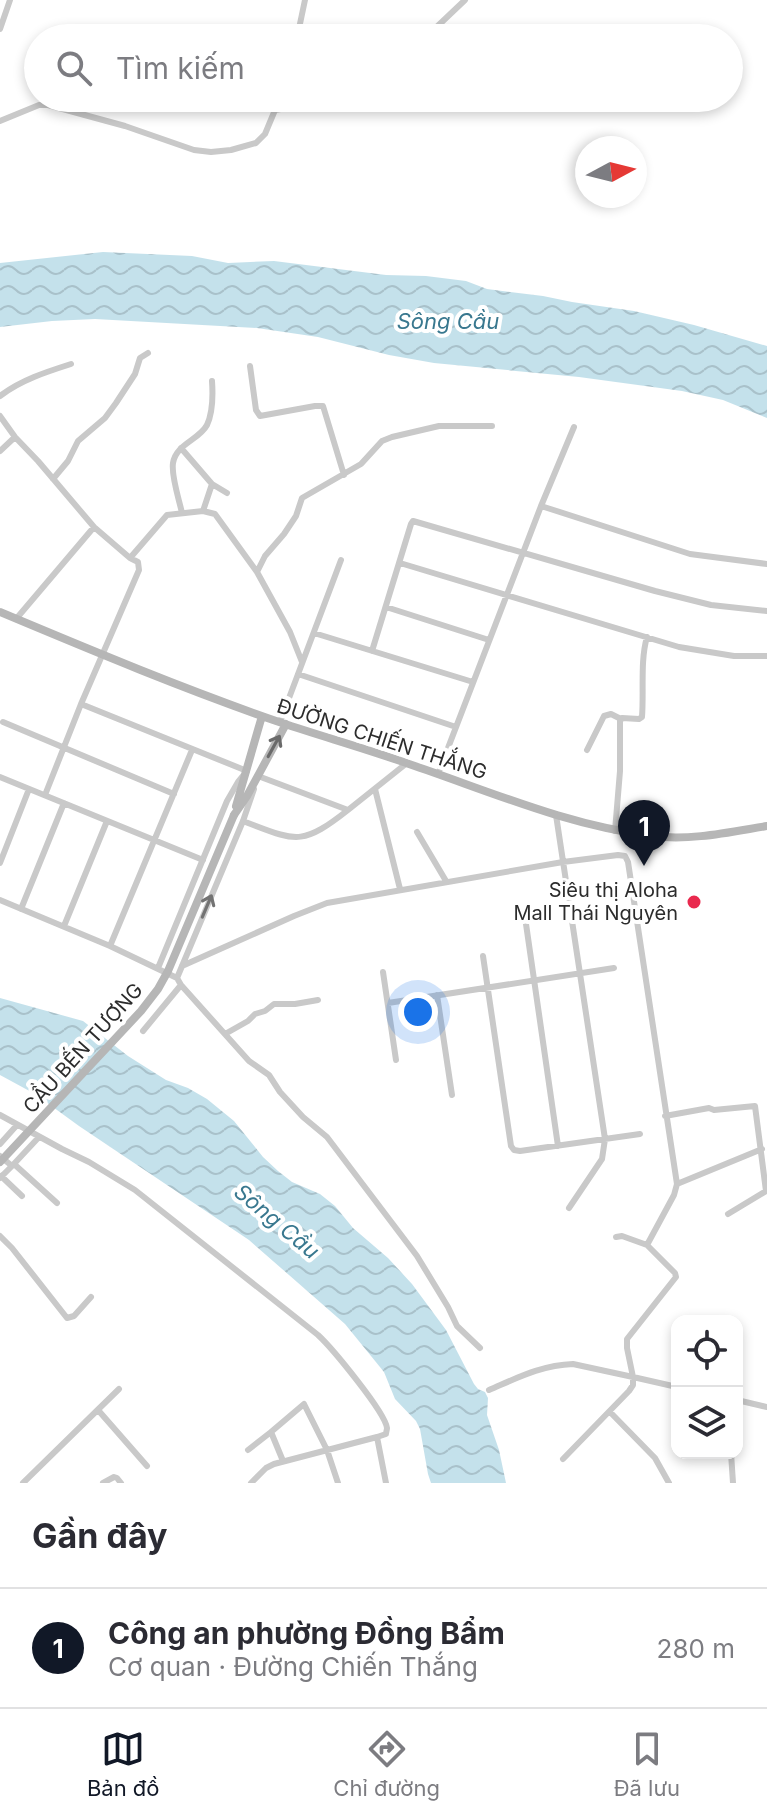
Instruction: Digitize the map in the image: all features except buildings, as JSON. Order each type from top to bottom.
[{"type":"main road","name":"ĐƯỜNG CHIẾN THẮNG","points":[[1,615],[262,716],[556,815],[615,831],[657,837],[691,837],[767,826]]},
{"type":"main road","points":[[234,815],[262,716]]},
{"type":"main road","points":[[234,815],[258,776],[283,723]]},
{"type":"main road","name":"CẦU BẾN TƯỢNG","points":[[0,1162],[158,989],[234,815]]},
{"type":"street","points":[[0,29],[10,0]]},
{"type":"street","points":[[300,24],[305,0]]},
{"type":"street","points":[[440,24],[465,0]]},
{"type":"street","points":[[0,121],[24,111]]},
{"type":"street","points":[[74,112],[194,150],[211,152],[256,143],[265,134],[274,112]]},
{"type":"street","points":[[53,479],[68,461],[78,441],[105,418],[135,374],[140,358],[148,353]]},
{"type":"street","points":[[0,396],[39,375],[71,364]]},
{"type":"street","points":[[250,366],[256,410],[260,416],[323,406],[344,475]]},
{"type":"street","points":[[182,513],[174,459],[181,448],[206,426],[212,405],[212,381]]},
{"type":"street","points":[[0,416],[94,527],[138,562],[139,570],[45,795]]},
{"type":"street","points":[[257,572],[265,556],[296,516],[302,498],[365,461],[386,438],[439,426],[492,426]]},
{"type":"street","points":[[438,774],[574,427]]},
{"type":"street","points":[[0,451],[15,437]]},
{"type":"street","points":[[181,448],[212,484],[227,493]]},
{"type":"street","points":[[203,511],[212,484]]},
{"type":"street","points":[[541,506],[690,554],[767,564]]},
{"type":"street","points":[[130,558],[167,515],[203,511],[215,514],[257,572],[290,632],[302,662]]},
{"type":"street","points":[[372,651],[411,524],[415,521],[655,591],[711,605],[767,611]]},
{"type":"street","points":[[16,619],[94,527]]},
{"type":"street","points":[[283,723],[302,662],[341,560]]},
{"type":"street","points":[[400,563],[679,647],[734,656],[767,656]]},
{"type":"street","points":[[386,607],[489,640]]},
{"type":"street","points":[[314,633],[473,682]]},
{"type":"street","points":[[587,750],[604,716],[611,714],[621,719],[642,717],[643,656],[647,637]]},
{"type":"street","points":[[298,674],[456,727]]},
{"type":"street","points":[[81,704],[247,771],[227,801],[158,968]]},
{"type":"street","points":[[615,831],[621,719]]},
{"type":"street","points":[[3,722],[174,794]]},
{"type":"street","points":[[110,946],[192,750]]},
{"type":"street","points":[[243,821],[287,838],[319,832],[407,763]]},
{"type":"street","points":[[143,1031],[179,982],[182,966],[243,821],[258,776],[348,810]]},
{"type":"street","points":[[0,777],[203,860]]},
{"type":"street","points":[[0,863],[29,789]]},
{"type":"street","points":[[375,789],[400,889]]},
{"type":"street","points":[[21,909],[64,803]]},
{"type":"street","points":[[556,815],[605,1139],[602,1159],[569,1208]]},
{"type":"street","points":[[64,926],[107,821]]},
{"type":"street","points":[[417,832],[446,881]]},
{"type":"street","points":[[182,966],[327,903],[563,862],[625,856],[677,1184],[647,1245]]},
{"type":"street","points":[[0,900],[110,946],[158,968],[179,982],[249,1061],[269,1075],[303,1117],[327,1137],[417,1256],[457,1326],[480,1348]]},
{"type":"street","points":[[525,917],[558,1146]]},
{"type":"street","points":[[483,956],[514,1150],[640,1134]]},
{"type":"street","points":[[388,1003],[614,968]]},
{"type":"street","points":[[383,972],[396,1060]]},
{"type":"street","points":[[437,995],[452,1095]]},
{"type":"street","points":[[225,1034],[274,1004],[318,1000]]},
{"type":"street","points":[[665,1116],[709,1108],[752,1105],[757,1109],[766,1191],[728,1214]]},
{"type":"street","points":[[0,1115],[135,1190],[318,1335],[331,1347],[381,1417],[386,1434],[283,1461],[266,1468],[251,1483]]},
{"type":"street","points":[[0,1144],[17,1125]]},
{"type":"street","points":[[22,1196],[1,1177],[39,1137]]},
{"type":"street","points":[[677,1184],[762,1149]]},
{"type":"street","points":[[0,1156],[57,1203]]},
{"type":"street","points":[[0,1236],[67,1318],[74,1316],[91,1297]]},
{"type":"street","points":[[563,1459],[633,1385],[627,1339],[676,1275],[647,1245],[622,1236],[616,1237]]},
{"type":"street","points":[[489,1390],[539,1368],[564,1364],[671,1386]]},
{"type":"street","points":[[23,1483],[119,1389]]},
{"type":"street","points":[[743,1401],[767,1407]]},
{"type":"street","points":[[248,1450],[304,1404],[327,1450],[338,1483]]},
{"type":"street","points":[[98,1410],[147,1466]]},
{"type":"street","points":[[610,1412],[655,1458],[669,1483]]},
{"type":"street","points":[[271,1432],[283,1461]]},
{"type":"street","points":[[377,1437],[386,1483]]},
{"type":"street","points":[[731,1459],[733,1483]]},
{"type":"street","points":[[103,1483],[114,1477],[121,1483]]},
{"type":"water","name":"Sông Cầu","points":[[103,252],[192,256],[228,263],[274,261],[386,275],[426,276],[466,281],[487,289],[634,311],[694,325],[767,346],[767,418],[723,400],[682,391],[434,363],[318,337],[257,328],[95,319],[0,327],[0,263]]},
{"type":"water","name":"Sông Cầu","points":[[0,998],[83,1021],[128,1056],[166,1080],[207,1099],[234,1121],[278,1171],[335,1206],[353,1228],[412,1284],[446,1330],[474,1384],[485,1392],[488,1398],[487,1415],[506,1483],[431,1483],[416,1421],[395,1399],[384,1372],[345,1324],[249,1240],[35,1094],[0,1075]]},
{"type":"place","name":"Công an phường Đồng Bẩm","points":[[644,866]]},
{"type":"place","name":"Siêu thị Aloha Mall Thái Nguyên","points":[[694,902]]}]
